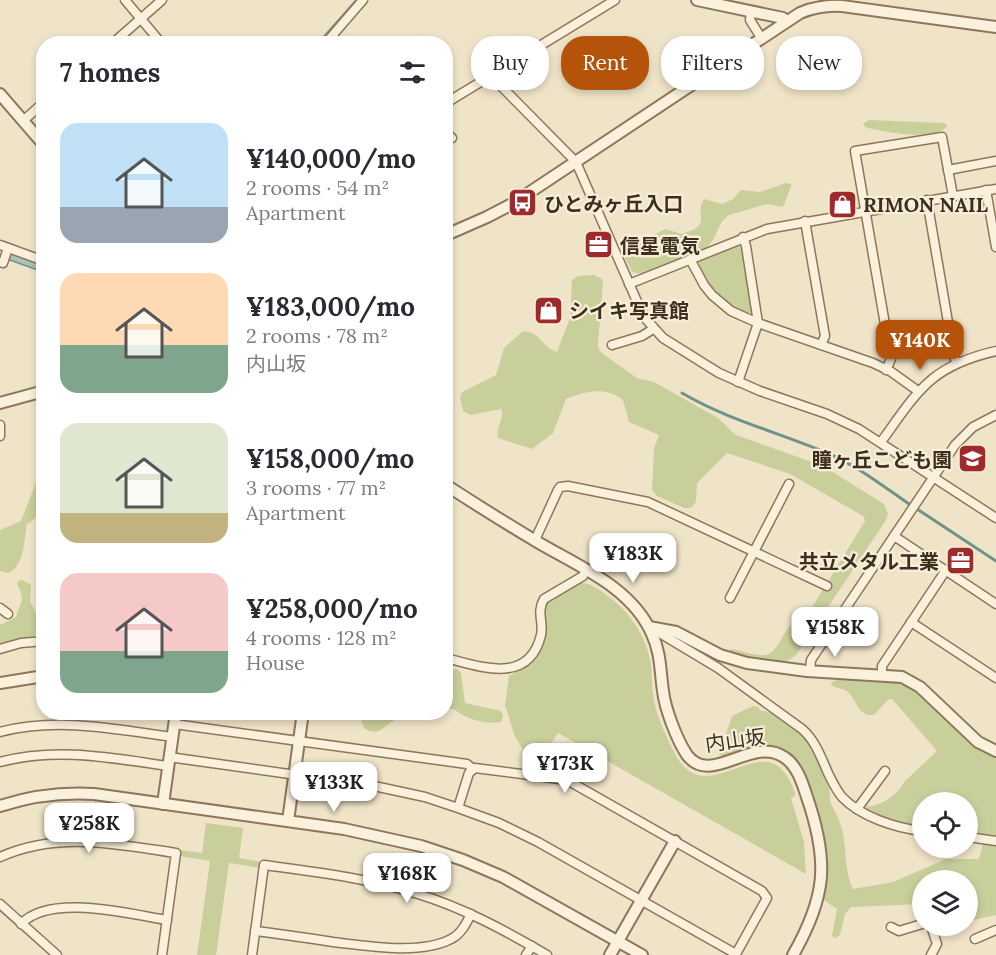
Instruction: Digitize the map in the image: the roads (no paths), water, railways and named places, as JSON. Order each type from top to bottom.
[{"type":"street","points":[[125,0],[156,36]]},
{"type":"street","points":[[120,36],[162,0]]},
{"type":"street","points":[[332,36],[363,0]]},
{"type":"street","points":[[549,40],[615,0]]},
{"type":"street","points":[[697,0],[783,18],[786,22]]},
{"type":"street","points":[[764,38],[818,3],[862,4],[996,27]]},
{"type":"street","points":[[752,11],[750,20],[760,36]]},
{"type":"street","points":[[453,99],[471,88]]},
{"type":"street","points":[[504,90],[576,162],[629,285],[645,318],[653,328],[674,345],[719,373],[843,421],[881,442],[996,518]]},
{"type":"street","points":[[453,232],[500,211],[685,90]]},
{"type":"street","points":[[0,94],[36,136]]},
{"type":"street","points":[[23,121],[36,109]]},
{"type":"street","points":[[886,369],[891,359],[855,151],[942,137],[952,196]]},
{"type":"street","points":[[948,170],[996,162]]},
{"type":"street","points":[[629,285],[767,228],[996,189]]},
{"type":"street","points":[[986,190],[996,247]]},
{"type":"street","points":[[927,200],[954,357],[957,363]]},
{"type":"street","points":[[805,221],[825,336],[822,345]]},
{"type":"street","points":[[738,382],[759,323],[743,237]]},
{"type":"street","points":[[0,262],[3,263],[4,247],[36,258]]},
{"type":"street","points":[[690,259],[704,285],[721,304],[731,311],[886,369],[918,391]]},
{"type":"street","points":[[612,345],[642,336],[653,328]]},
{"type":"street","points":[[881,442],[918,391],[942,371],[957,363],[996,351]]},
{"type":"street","points":[[0,403],[36,393]]},
{"type":"street","points":[[810,671],[811,660],[963,435],[984,420],[996,415]]},
{"type":"street","points":[[0,425],[0,436]]},
{"type":"street","points":[[730,598],[789,484]]},
{"type":"street","points":[[535,540],[558,490],[564,485],[648,502],[826,586]]},
{"type":"street","name":"内山坂","points":[[453,489],[586,570],[626,597],[639,611],[649,627],[659,654],[667,708],[687,755],[699,764],[714,766],[751,753],[770,751],[782,755],[791,763],[803,785],[818,832],[822,869],[814,913],[793,955]]},
{"type":"street","points":[[894,536],[996,604]]},
{"type":"street","points":[[453,659],[500,669],[517,668],[531,655],[540,638],[542,629],[539,612],[544,598],[583,576],[586,570]]},
{"type":"street","points":[[882,674],[882,666],[946,570]]},
{"type":"street","points":[[0,608],[8,614]]},
{"type":"street","points":[[911,622],[996,678]]},
{"type":"street","points":[[649,627],[676,632],[720,655],[738,661],[810,671],[902,677],[915,683],[978,742],[996,751]]},
{"type":"street","points":[[649,627],[718,668],[802,729],[812,741],[841,796],[857,809],[900,827],[912,829]]},
{"type":"street","points":[[0,649],[36,642]]},
{"type":"street","points":[[0,682],[36,677]]},
{"type":"street","points":[[163,804],[175,720]]},
{"type":"street","points":[[186,720],[299,741],[467,764],[473,769]]},
{"type":"street","points":[[288,821],[302,720]]},
{"type":"street","points":[[0,732],[38,725],[71,724],[172,737]]},
{"type":"street","points":[[0,762],[41,754],[70,753],[295,774],[391,789],[458,808],[525,836],[736,954],[767,898],[762,891],[567,780],[473,769],[458,808]]},
{"type":"street","points":[[857,809],[885,771]]},
{"type":"street","points":[[0,806],[40,796],[67,793],[94,794],[385,837],[463,860],[516,884],[642,955]]},
{"type":"street","points":[[978,838],[996,841]]},
{"type":"street","points":[[0,857],[37,844],[68,840],[101,842],[176,853],[162,955]]},
{"type":"street","points":[[610,955],[675,842]]},
{"type":"street","points":[[252,955],[264,865],[355,878],[439,901],[471,914],[547,955]]},
{"type":"street","points":[[0,904],[57,955]]},
{"type":"street","points":[[21,924],[36,914],[68,908],[83,908],[166,920]]},
{"type":"street","points":[[255,931],[387,952],[411,950],[446,942],[458,934],[471,914]]},
{"type":"street","points":[[891,927],[899,931],[912,927]]},
{"type":"street","points":[[975,939],[996,930]]},
{"type":"street","points":[[931,955],[937,944],[935,936]]},
{"type":"street","points":[[526,955],[532,946]]},
{"type":"water","points":[[9,253],[36,263],[36,269],[7,259]]},
{"type":"waterway","points":[[325,36],[357,0]]},
{"type":"waterway","points":[[682,393],[735,418],[838,458],[909,504]]},
{"type":"waterway","points":[[917,509],[996,561]]},
{"type":"place","name":"ひとみヶ丘入口","points":[[523,203]]},
{"type":"place","name":"RIMON NAIL","points":[[842,204]]},
{"type":"place","name":"信星電気","points":[[599,245]]},
{"type":"place","name":"シイキ写真館","points":[[548,310]]},
{"type":"place","name":"瞳ヶ丘こども園","points":[[973,459]]},
{"type":"place","name":"共立メタル工業","points":[[960,561]]}]
